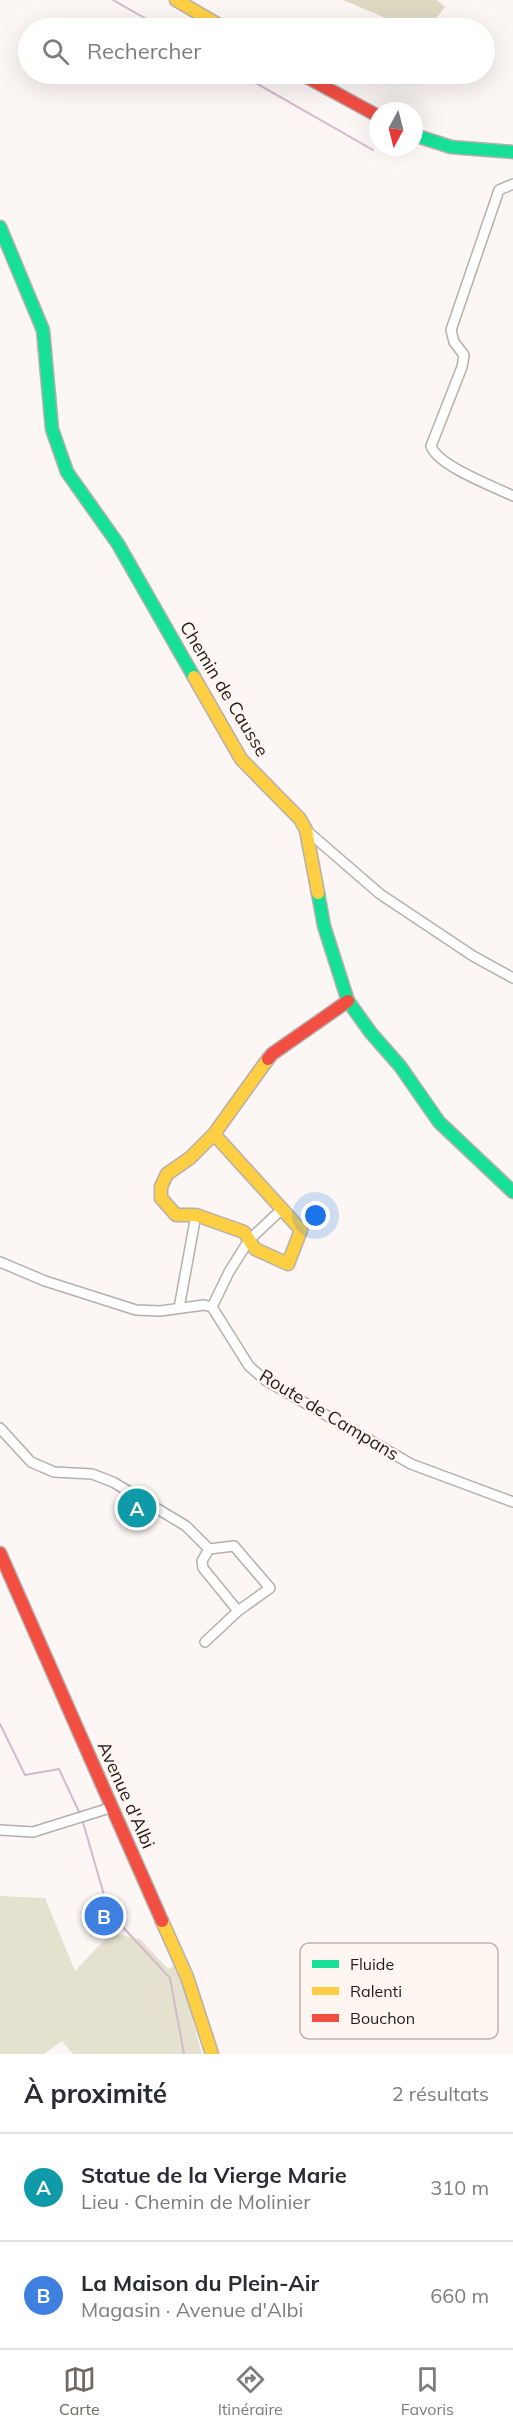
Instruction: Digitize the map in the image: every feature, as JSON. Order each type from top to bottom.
[{"type":"street","points":[[176,0],[207,18]]},
{"type":"street","points":[[319,84],[369,112]]},
{"type":"street","points":[[423,138],[451,147],[513,152]]},
{"type":"street","points":[[513,184],[499,190],[451,330],[454,342],[464,355],[462,367],[431,446],[443,461],[513,496]]},
{"type":"street","name":"Chemin de Causse","points":[[0,227],[43,330],[52,429],[67,472],[118,544],[241,759],[300,819],[306,830],[324,926],[348,1001],[371,1033],[400,1066],[439,1122],[513,1192]]},
{"type":"street","points":[[306,830],[381,894],[473,956],[513,978]]},
{"type":"street","points":[[214,1134],[243,1163],[281,1210],[301,1230],[288,1264],[255,1249],[244,1232],[196,1215],[183,1216],[170,1211],[161,1198],[161,1187],[167,1174],[190,1158],[214,1134],[272,1054],[348,1001]]},
{"type":"street","points":[[0,1262],[45,1281],[136,1310],[160,1311],[204,1305],[212,1307],[229,1272],[249,1240],[281,1210]]},
{"type":"street","points":[[178,1308],[196,1215]]},
{"type":"street","name":"Route de Campans","points":[[212,1307],[249,1366],[265,1380],[411,1464],[513,1502]]},
{"type":"street","points":[[0,1428],[31,1462],[54,1472],[92,1474],[103,1478],[186,1526],[209,1549]]},
{"type":"street","points":[[205,1642],[238,1611],[270,1588],[234,1546],[209,1549]]},
{"type":"street","points":[[209,1549],[202,1561],[203,1568],[238,1611]]},
{"type":"street","name":"Avenue d'Albi","points":[[0,1553],[187,1977],[212,2054]]},
{"type":"street","points":[[0,1830],[33,1832],[112,1807]]},
{"type":"shaded area","points":[[343,0],[437,0],[445,7],[436,18],[385,18]]},
{"type":"shaded area","points":[[0,1896],[45,1898],[75,1971],[111,1933],[140,1939],[168,1969],[177,1964],[202,2054],[73,2054],[62,2041],[44,2054],[0,2054]]},
{"type":"waterway","points":[[113,0],[144,18]]},
{"type":"waterway","points":[[258,84],[369,148]]},
{"type":"waterway","points":[[0,1724],[25,1775],[59,1769],[80,1814]]},
{"type":"waterway","points":[[82,1819],[109,1912],[170,1978],[184,2054]]},
{"type":"traffic: fast","points":[[423,138],[451,147],[513,152]]},
{"type":"traffic: fast","points":[[0,227],[43,330],[52,429],[67,472],[118,544],[194,677]]},
{"type":"traffic: fast","points":[[318,893],[324,926],[348,1001],[371,1033],[400,1066],[439,1122],[513,1192]]},
{"type":"traffic: slow","points":[[176,0],[207,18]]},
{"type":"traffic: slow","points":[[194,677],[241,759],[300,819],[306,830],[318,893]]},
{"type":"traffic: slow","points":[[214,1134],[301,1230],[288,1264],[255,1249],[244,1232],[196,1215],[176,1215],[161,1198],[161,1187],[167,1174],[190,1158],[214,1134],[268,1059]]},
{"type":"traffic: slow","points":[[162,1921],[187,1977],[212,2054]]},
{"type":"traffic: jam","points":[[319,84],[369,111]]},
{"type":"traffic: jam","points":[[268,1059],[348,1001]]},
{"type":"traffic: jam","points":[[0,1553],[162,1921]]},
{"type":"place","name":"Statue de la Vierge Marie","points":[[137,1508]]},
{"type":"place","name":"La Maison du Plein-Air","points":[[104,1916]]}]
